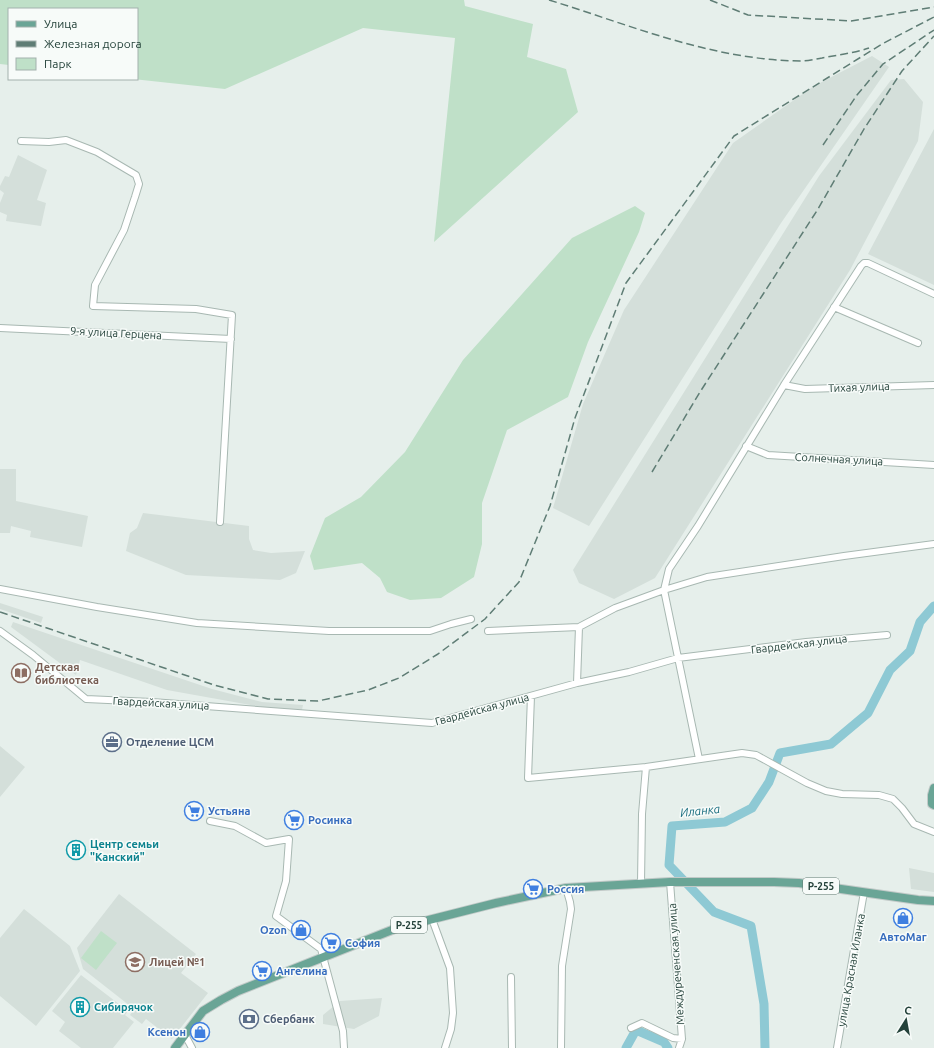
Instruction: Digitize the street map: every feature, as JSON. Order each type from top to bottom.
[{"type":"main road","points":[[934,788],[932,795],[932,804],[934,805]]},
{"type":"main road","name":"Р-255","points":[[175,1048],[203,1011],[238,991],[398,928],[496,903],[566,888],[641,883],[707,881],[786,882],[934,901]]},
{"type":"street","points":[[21,141],[49,142],[66,140],[97,152],[136,175],[139,184],[124,230],[94,285],[93,306],[196,309],[232,315],[220,522]]},
{"type":"street","points":[[699,759],[664,590],[669,569],[698,526],[784,385],[861,266],[864,263],[868,263],[934,294]]},
{"type":"street","points":[[834,307],[918,343]]},
{"type":"street","name":"9-я улица Герцена","points":[[0,328],[231,339]]},
{"type":"street","name":"Тихая улица","points":[[784,385],[805,389],[934,385]]},
{"type":"street","name":"Солнечная улица","points":[[746,446],[768,455],[934,465]]},
{"type":"street","points":[[488,631],[580,627],[616,608],[664,590],[707,577],[934,544]]},
{"type":"street","points":[[0,588],[97,607],[197,623],[329,631],[430,631],[471,619]]},
{"type":"street","points":[[577,683],[580,627]]},
{"type":"street","name":"Гвардейская улица","points":[[0,632],[33,654],[86,699],[152,702],[432,723],[577,683],[629,672],[678,658],[806,642],[887,635]]},
{"type":"street","points":[[531,696],[528,778],[646,767],[742,752],[769,762],[826,791],[842,794],[879,795],[893,799],[914,824],[934,832]]},
{"type":"street","points":[[641,883],[642,814],[646,767]]},
{"type":"street","points":[[210,821],[235,826],[266,843],[289,839],[286,881],[276,916],[321,949],[343,1031],[344,1048]]},
{"type":"street","name":"Междуреченская улица","points":[[631,1028],[642,1023],[673,1038],[682,1039],[672,882]]},
{"type":"street","points":[[561,1048],[562,966],[571,909],[566,888]]},
{"type":"street","name":"улица Красная Иланка","points":[[837,1048],[864,892]]},
{"type":"street","points":[[432,919],[450,968],[454,1013],[445,1048]]},
{"type":"street","points":[[511,977],[512,1048]]},
{"type":"street","points":[[185,1035],[192,1048]]},
{"type":"street","points":[[679,1048],[682,1039]]},
{"type":"shaded area","points":[[872,56],[889,67],[781,223],[589,526],[553,508],[583,404],[624,310],[733,143],[814,86]]},
{"type":"shaded area","points":[[904,79],[923,102],[918,141],[850,270],[655,578],[614,599],[579,583],[573,570],[819,176],[891,80]]},
{"type":"shaded area","points":[[934,129],[934,285],[868,254]]},
{"type":"shaded area","points":[[18,155],[47,170],[37,200],[46,203],[41,226],[6,221],[7,215],[0,212],[0,203],[4,193],[0,190],[0,186],[5,176],[9,177]]},
{"type":"shaded area","points":[[0,469],[16,469],[16,501],[88,516],[82,547],[30,537],[31,531],[11,526],[10,533],[0,533]]},
{"type":"shaded area","points":[[143,513],[249,526],[249,539],[253,550],[271,553],[305,551],[296,573],[280,580],[186,575],[126,551],[130,533],[137,528]]},
{"type":"shaded area","points":[[0,603],[43,617],[41,623],[0,609]]},
{"type":"shaded area","points":[[13,622],[212,689],[262,702],[303,705],[302,710],[262,707],[167,690],[80,660],[76,675],[11,627]]},
{"type":"shaded area","points":[[0,746],[25,767],[0,797]]},
{"type":"shaded area","points":[[909,868],[934,873],[934,892],[911,889]]},
{"type":"shaded area","name":"Лицей №1","points":[[119,894],[196,954],[181,973],[208,993],[172,1039],[146,1019],[142,1024],[130,1015],[134,1009],[83,969],[77,948]]},
{"type":"shaded area","points":[[24,909],[70,946],[80,971],[36,1026],[0,996],[0,938]]},
{"type":"shaded area","points":[[81,975],[128,1011],[125,1015],[134,1022],[113,1048],[81,1048],[59,1031],[65,1022],[52,1011]]},
{"type":"shaded area","points":[[382,998],[379,1016],[354,1029],[323,1024],[323,1015],[340,1001]]},
{"type":"green space","points":[[0,0],[464,0],[465,6],[533,24],[527,57],[566,69],[578,112],[434,242],[455,38],[363,28],[225,89],[138,80],[138,8],[8,8],[8,65],[0,64]]},
{"type":"green space","points":[[635,206],[645,213],[639,232],[588,342],[568,397],[507,430],[482,503],[482,544],[474,577],[441,598],[410,600],[387,592],[380,578],[362,563],[314,570],[310,556],[325,518],[361,497],[405,452],[463,360],[572,238]]},
{"type":"green space","points":[[101,931],[117,943],[96,970],[81,958]]},
{"type":"waterway","name":"Иланка","points":[[765,1048],[764,1004],[751,926],[714,912],[669,865],[672,826],[725,822],[752,808],[769,782],[780,753],[831,744],[868,713],[890,670],[910,651],[920,622],[934,606]]},
{"type":"waterway","name":"Иланка","points":[[626,1048],[636,1030],[664,1042],[668,1048]]},
{"type":"railway","points":[[549,0],[673,40],[736,55],[804,61],[846,54],[869,48]]},
{"type":"railway","points":[[710,0],[748,15],[851,21],[934,7]]},
{"type":"railway","points":[[0,612],[214,685],[268,699],[318,701],[368,690],[399,678],[438,654],[485,619],[519,582],[550,506],[575,418],[626,283],[734,136],[882,44],[934,17]]},
{"type":"railway","points":[[823,145],[857,95],[883,64],[934,30]]},
{"type":"railway","points":[[652,472],[700,392],[818,209],[864,129],[902,71],[934,36]]},
{"type":"place","name":"Детская библиотека","points":[[21,673]]},
{"type":"place","name":"Отделение ЦСМ","points":[[112,742]]},
{"type":"place","name":"Устьяна","points":[[194,811]]},
{"type":"place","name":"Росинка","points":[[294,820]]},
{"type":"place","name":"Центр семьи \"Канский\"","points":[[76,850]]},
{"type":"place","name":"Россия","points":[[533,889]]},
{"type":"place","name":"АвтоМаг","points":[[903,918]]},
{"type":"place","name":"Ozon","points":[[301,930]]},
{"type":"place","name":"София","points":[[331,943]]},
{"type":"place","name":"Лицей №1","points":[[135,962]]},
{"type":"place","name":"Ангелина","points":[[262,971]]},
{"type":"place","name":"Сибирячок","points":[[80,1007]]},
{"type":"place","name":"Сбербанк","points":[[249,1019]]},
{"type":"place","name":"Ксенон","points":[[200,1032]]}]
